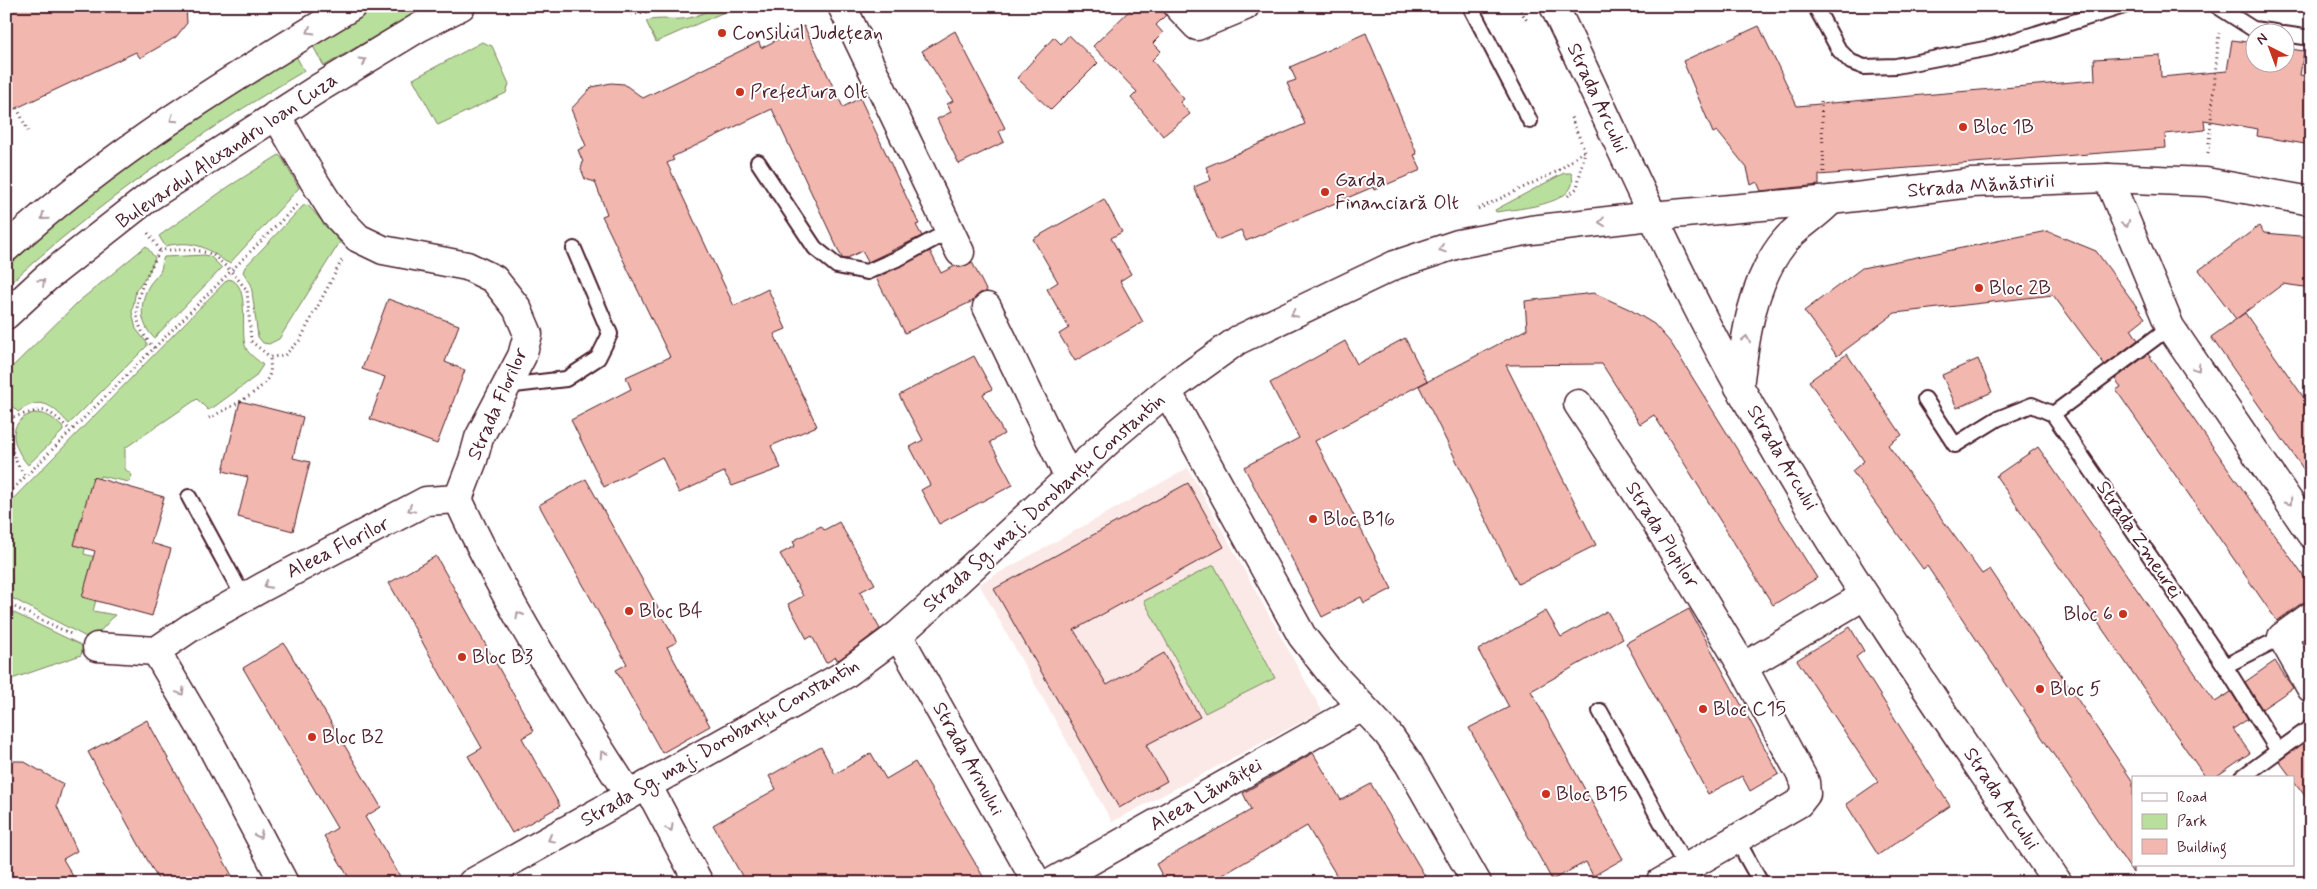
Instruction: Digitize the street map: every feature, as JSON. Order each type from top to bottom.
[{"type":"street","points":[[6,248],[108,164],[223,85],[352,6]]},
{"type":"street","name":"Bulevardul Alexandru Ioan Cuza","points":[[6,315],[46,278],[149,196],[418,28],[461,6]]},
{"type":"street","points":[[842,6],[955,241]]},
{"type":"street","points":[[1178,6],[1197,26],[1245,6]]},
{"type":"street","name":"Strada Arcului","points":[[1554,6],[1651,216],[1739,387],[1864,596],[2058,883]]},
{"type":"street","name":"Strada Florilor","points":[[276,115],[335,214],[355,235],[383,250],[466,266],[494,279],[517,308],[528,334],[522,356],[479,438],[473,460],[458,498]]},
{"type":"street","points":[[2108,178],[2170,327],[2311,534]]},
{"type":"street","name":"Strada Mănăstirii","points":[[1651,216],[1828,188],[2108,178],[2206,182],[2311,201]]},
{"type":"street","points":[[1739,387],[1749,323],[1764,273],[1785,241],[1800,225],[1828,188]]},
{"type":"street","name":"Strada Sg. maj. Dorobanțu Constantin","points":[[472,883],[844,675],[898,635],[1068,476],[1167,391],[1238,340],[1395,265],[1467,242],[1531,230],[1651,216]]},
{"type":"street","points":[[987,306],[1068,476]]},
{"type":"street","points":[[1167,391],[1302,636],[1330,672],[1388,734],[1410,764],[1477,883]]},
{"type":"street","name":"Strada Plopilor","points":[[1578,404],[1654,519],[1743,667],[1805,782],[1806,794],[1799,803],[1660,883]]},
{"type":"street","points":[[458,498],[494,573],[574,710],[638,790],[699,883]]},
{"type":"street","name":"Aleea Florilor","points":[[156,651],[244,598],[426,501],[458,498]]},
{"type":"street","points":[[1743,667],[1864,596]]},
{"type":"street","points":[[2311,616],[2282,637],[2311,688]]},
{"type":"street","name":"Strada Arinului","points":[[898,635],[1037,883]]},
{"type":"street","points":[[97,647],[156,651],[206,736],[284,883]]},
{"type":"street","name":"Aleea Lămâiței","points":[[1051,883],[1362,707]]},
{"type":"lane","points":[[1470,6],[1530,121]]},
{"type":"lane","points":[[1815,6],[1839,50],[1851,62],[1864,67],[1896,66],[1990,48],[2124,6]]},
{"type":"lane","points":[[2219,7],[2244,24]]},
{"type":"lane","points":[[2294,35],[2311,38]]},
{"type":"lane","points":[[758,162],[815,248],[837,266],[867,272],[901,257],[955,241]]},
{"type":"lane","points":[[506,386],[566,379],[598,358],[610,334],[574,249]]},
{"type":"lane","points":[[1925,399],[1955,446],[1997,419],[2032,405],[2053,414],[2170,327]]},
{"type":"lane","name":"Strada Zmeurei","points":[[2053,414],[2225,666],[2278,751]]},
{"type":"lane","points":[[189,497],[244,598]]},
{"type":"lane","points":[[2225,666],[2282,637]]},
{"type":"lane","points":[[1600,711],[1687,869]]},
{"type":"lane","points":[[2244,776],[2311,727]]},
{"type":"lane","points":[[1737,840],[1761,883]]},
{"type":"path","points":[[631,15],[660,10],[670,6]]},
{"type":"path","points":[[1518,6],[1530,28]]},
{"type":"path","points":[[2206,182],[2219,7]]},
{"type":"path","points":[[1821,102],[1828,188]]},
{"type":"path","points":[[17,108],[28,131]]},
{"type":"path","points":[[1565,199],[1578,188],[1585,151],[1568,110]]},
{"type":"path","points":[[1470,212],[1558,171],[1585,151]]},
{"type":"path","points":[[6,496],[316,185]]},
{"type":"path","points":[[144,229],[160,250]]},
{"type":"path","points":[[160,250],[196,250],[212,254],[247,290],[251,342],[270,357],[284,356],[300,340],[355,235]]},
{"type":"path","points":[[154,348],[146,340],[137,324],[137,301],[143,284],[160,250]]},
{"type":"path","points":[[208,418],[240,401],[258,388],[270,375],[270,357]]},
{"type":"path","points":[[12,417],[29,411],[43,410],[53,414],[70,430]]},
{"type":"path","points":[[6,411],[12,417]]},
{"type":"path","points":[[12,417],[10,439],[14,458],[26,476]]},
{"type":"path","points":[[6,603],[97,647]]},
{"type":"shaded area","points":[[1188,468],[1322,711],[1112,822],[979,584]]},
{"type":"green space","points":[[371,6],[427,6],[324,66],[310,41]]},
{"type":"green space","points":[[715,6],[738,6],[656,42],[646,21],[689,18]]},
{"type":"green space","points":[[482,42],[492,46],[509,84],[506,93],[438,125],[413,79]]},
{"type":"green space","points":[[293,50],[304,71],[264,95],[149,171],[76,227],[6,287],[6,256],[30,235]]},
{"type":"green space","points":[[279,155],[299,188],[230,263],[205,248],[191,244],[165,246],[159,236],[228,187]]},
{"type":"green space","points":[[1564,173],[1571,173],[1572,184],[1567,192],[1558,199],[1531,207],[1496,212],[1495,210]]},
{"type":"green space","points":[[308,205],[340,242],[279,339],[269,344],[263,343],[258,337],[251,284],[243,272],[245,267],[303,206]]},
{"type":"green space","points":[[146,246],[155,258],[149,272],[136,290],[132,312],[136,329],[147,343],[147,346],[69,424],[46,404],[33,404],[18,412],[6,400],[6,373],[78,302]]},
{"type":"green space","points":[[205,255],[211,257],[222,268],[154,338],[143,319],[142,305],[146,291],[161,270],[164,257]]},
{"type":"green space","points":[[228,279],[235,282],[240,289],[244,341],[247,351],[263,365],[255,377],[214,407],[208,410],[197,399],[125,448],[125,469],[132,475],[129,482],[100,476],[84,554],[107,560],[93,611],[115,615],[92,640],[6,595],[6,506]]},
{"type":"green space","points":[[33,413],[50,417],[63,428],[63,431],[28,465],[18,450],[14,436],[18,423],[24,417]]},
{"type":"green space","points":[[1214,565],[1275,678],[1205,713],[1144,601]]},
{"type":"green space","points":[[6,609],[83,646],[81,655],[6,681]]},
{"type":"building","points":[[6,6],[186,6],[187,23],[176,37],[140,58],[136,52],[6,113]]},
{"type":"building","points":[[1134,6],[1163,6],[1166,15],[1156,25],[1163,33],[1153,43],[1161,51],[1152,60],[1184,99],[1180,102],[1190,114],[1163,136],[1131,98],[1137,92],[1093,46]]},
{"type":"building","points":[[804,26],[843,107],[860,98],[919,224],[916,225],[922,236],[868,262],[862,251],[845,259],[842,258],[772,109],[672,157],[674,160],[667,163],[734,306],[768,289],[786,329],[774,334],[817,426],[771,446],[781,468],[732,486],[724,472],[679,493],[662,457],[604,487],[571,420],[631,389],[626,377],[670,357],[602,216],[607,214],[595,182],[585,179],[581,169],[583,162],[578,150],[586,146],[571,109],[592,87],[611,83],[624,84],[643,98],[759,42],[761,48]]},
{"type":"building","points":[[1759,26],[1797,106],[2095,80],[2094,59],[2160,55],[2161,77],[2227,71],[2232,40],[2244,42],[2244,72],[2294,72],[2294,50],[2304,51],[2300,75],[2311,77],[2311,145],[2257,136],[2258,129],[2204,120],[2205,130],[2165,134],[2166,148],[1819,175],[1819,185],[1761,191],[1757,182],[1751,185],[1747,168],[1717,131],[1713,133],[1683,61]]},
{"type":"building","points":[[955,31],[1005,128],[999,131],[1004,142],[959,164],[937,119],[951,112],[947,104],[953,101],[922,51]]},
{"type":"building","points":[[1366,33],[1417,154],[1414,155],[1421,170],[1374,190],[1373,187],[1246,241],[1241,230],[1217,240],[1194,187],[1211,180],[1206,167],[1305,124],[1287,83],[1296,80],[1290,67]]},
{"type":"building","points":[[1069,35],[1098,63],[1051,110],[1017,78],[1054,37],[1061,44]]},
{"type":"building","points":[[1104,199],[1122,232],[1111,238],[1131,274],[1120,281],[1143,322],[1075,361],[1059,334],[1069,328],[1047,289],[1058,282],[1033,239]]},
{"type":"building","points":[[2259,226],[2264,233],[2311,237],[2311,288],[2283,284],[2236,319],[2199,270]]},
{"type":"building","name":"Bloc 2B","points":[[2047,231],[2096,251],[2145,318],[2131,329],[2138,340],[2105,365],[2053,295],[1895,313],[1837,356],[1804,311],[1862,268]]},
{"type":"building","points":[[930,251],[941,273],[955,266],[966,266],[972,262],[987,292],[980,293],[973,301],[905,333],[876,278]]},
{"type":"building","points":[[1594,293],[1629,309],[1654,324],[1671,343],[1817,578],[1773,605],[1654,415],[1640,424],[1602,364],[1506,365],[1596,545],[1518,584],[1419,386],[1527,329],[1525,301]]},
{"type":"building","points":[[388,299],[459,325],[445,362],[465,370],[437,444],[370,419],[385,377],[362,369]]},
{"type":"building","points":[[2245,313],[2311,408],[2311,480],[2211,337]]},
{"type":"building","points":[[1405,338],[1427,381],[1315,441],[1392,589],[1364,603],[1361,597],[1322,617],[1244,467],[1299,438],[1270,383],[1345,341],[1357,364]]},
{"type":"building","points":[[1847,354],[1902,435],[1888,445],[1982,574],[1990,569],[2132,781],[2133,873],[1927,566],[1923,569],[1852,471],[1864,461],[1809,381]]},
{"type":"building","points":[[2148,354],[2311,587],[2311,601],[2302,603],[2277,621],[2116,390],[2121,387],[2115,379]]},
{"type":"building","points":[[974,356],[992,389],[983,394],[1004,434],[990,442],[1013,485],[939,524],[921,490],[930,485],[910,447],[923,440],[899,395]]},
{"type":"building","points":[[1978,359],[1992,392],[1957,408],[1942,375]]},
{"type":"building","points":[[240,401],[303,417],[293,458],[310,462],[293,531],[238,517],[248,477],[223,471]]},
{"type":"building","name":"Bloc 6","points":[[2038,447],[2215,702],[2231,692],[2248,719],[2233,729],[2250,753],[2217,776],[2205,776],[1996,476]]},
{"type":"building","points":[[93,477],[164,497],[151,543],[171,549],[152,616],[82,597],[95,551],[74,545]]},
{"type":"building","name":"Bloc B4","points":[[586,479],[677,642],[667,647],[710,726],[662,753],[616,670],[627,664],[539,505]]},
{"type":"building","points":[[1188,483],[1224,547],[1074,630],[1107,685],[1164,653],[1200,717],[1146,745],[1167,781],[1119,808],[994,589]]},
{"type":"building","points":[[839,522],[875,584],[860,592],[880,629],[840,659],[837,660],[836,657],[826,663],[812,636],[807,639],[788,604],[803,596],[780,554],[795,546],[793,541],[821,526],[824,530]]},
{"type":"building","name":"Bloc B3","points":[[436,556],[534,731],[522,738],[560,806],[512,833],[468,756],[482,748],[389,583]]},
{"type":"building","name":"Bloc C15","points":[[1689,609],[1779,774],[1750,791],[1742,776],[1708,794],[1626,643]]},
{"type":"building","name":"Bloc B15","points":[[1546,611],[1561,637],[1607,611],[1623,639],[1531,691],[1623,859],[1593,876],[1586,862],[1552,880],[1469,728],[1509,707],[1478,650]]},
{"type":"building","points":[[1850,627],[1864,651],[1856,657],[1950,806],[1878,855],[1846,804],[1878,782],[1797,660]]},
{"type":"building","name":"Bloc B2","points":[[284,643],[381,807],[365,817],[404,883],[352,883],[324,836],[337,828],[243,668]]},
{"type":"building","points":[[2275,661],[2293,688],[2262,709],[2245,682]]},
{"type":"building","points":[[147,720],[236,883],[160,883],[88,752]]},
{"type":"building","points":[[2311,738],[2311,804],[2294,781],[2294,776],[2290,776],[2279,761]]},
{"type":"building","points":[[821,747],[835,774],[871,753],[886,779],[915,762],[987,883],[746,883],[713,825],[776,789],[769,776]]},
{"type":"building","points":[[1313,753],[1341,800],[1371,784],[1429,883],[1341,883],[1307,826],[1209,883],[1166,883],[1156,864],[1251,810],[1243,793]]},
{"type":"building","points":[[6,761],[23,761],[63,784],[57,806],[77,851],[63,859],[77,883],[6,883]]},
{"type":"place","name":"Consiliul Județean","points":[[722,33]]},
{"type":"place","name":"Prefectura Olt","points":[[740,92]]},
{"type":"place","name":"Bloc 1B","points":[[1963,127]]},
{"type":"place","name":"Garda Financiară Olt","points":[[1325,192]]},
{"type":"place","name":"Bloc 2B","points":[[1979,288]]},
{"type":"place","name":"Bloc B16","points":[[1313,519]]},
{"type":"place","name":"Bloc B4","points":[[629,611]]},
{"type":"place","name":"Bloc 6","points":[[2123,614]]},
{"type":"place","name":"Bloc B3","points":[[462,657]]},
{"type":"place","name":"Bloc 5","points":[[2040,689]]},
{"type":"place","name":"Bloc C15","points":[[1703,709]]},
{"type":"place","name":"Bloc B2","points":[[312,737]]},
{"type":"place","name":"Bloc B15","points":[[1546,794]]}]
